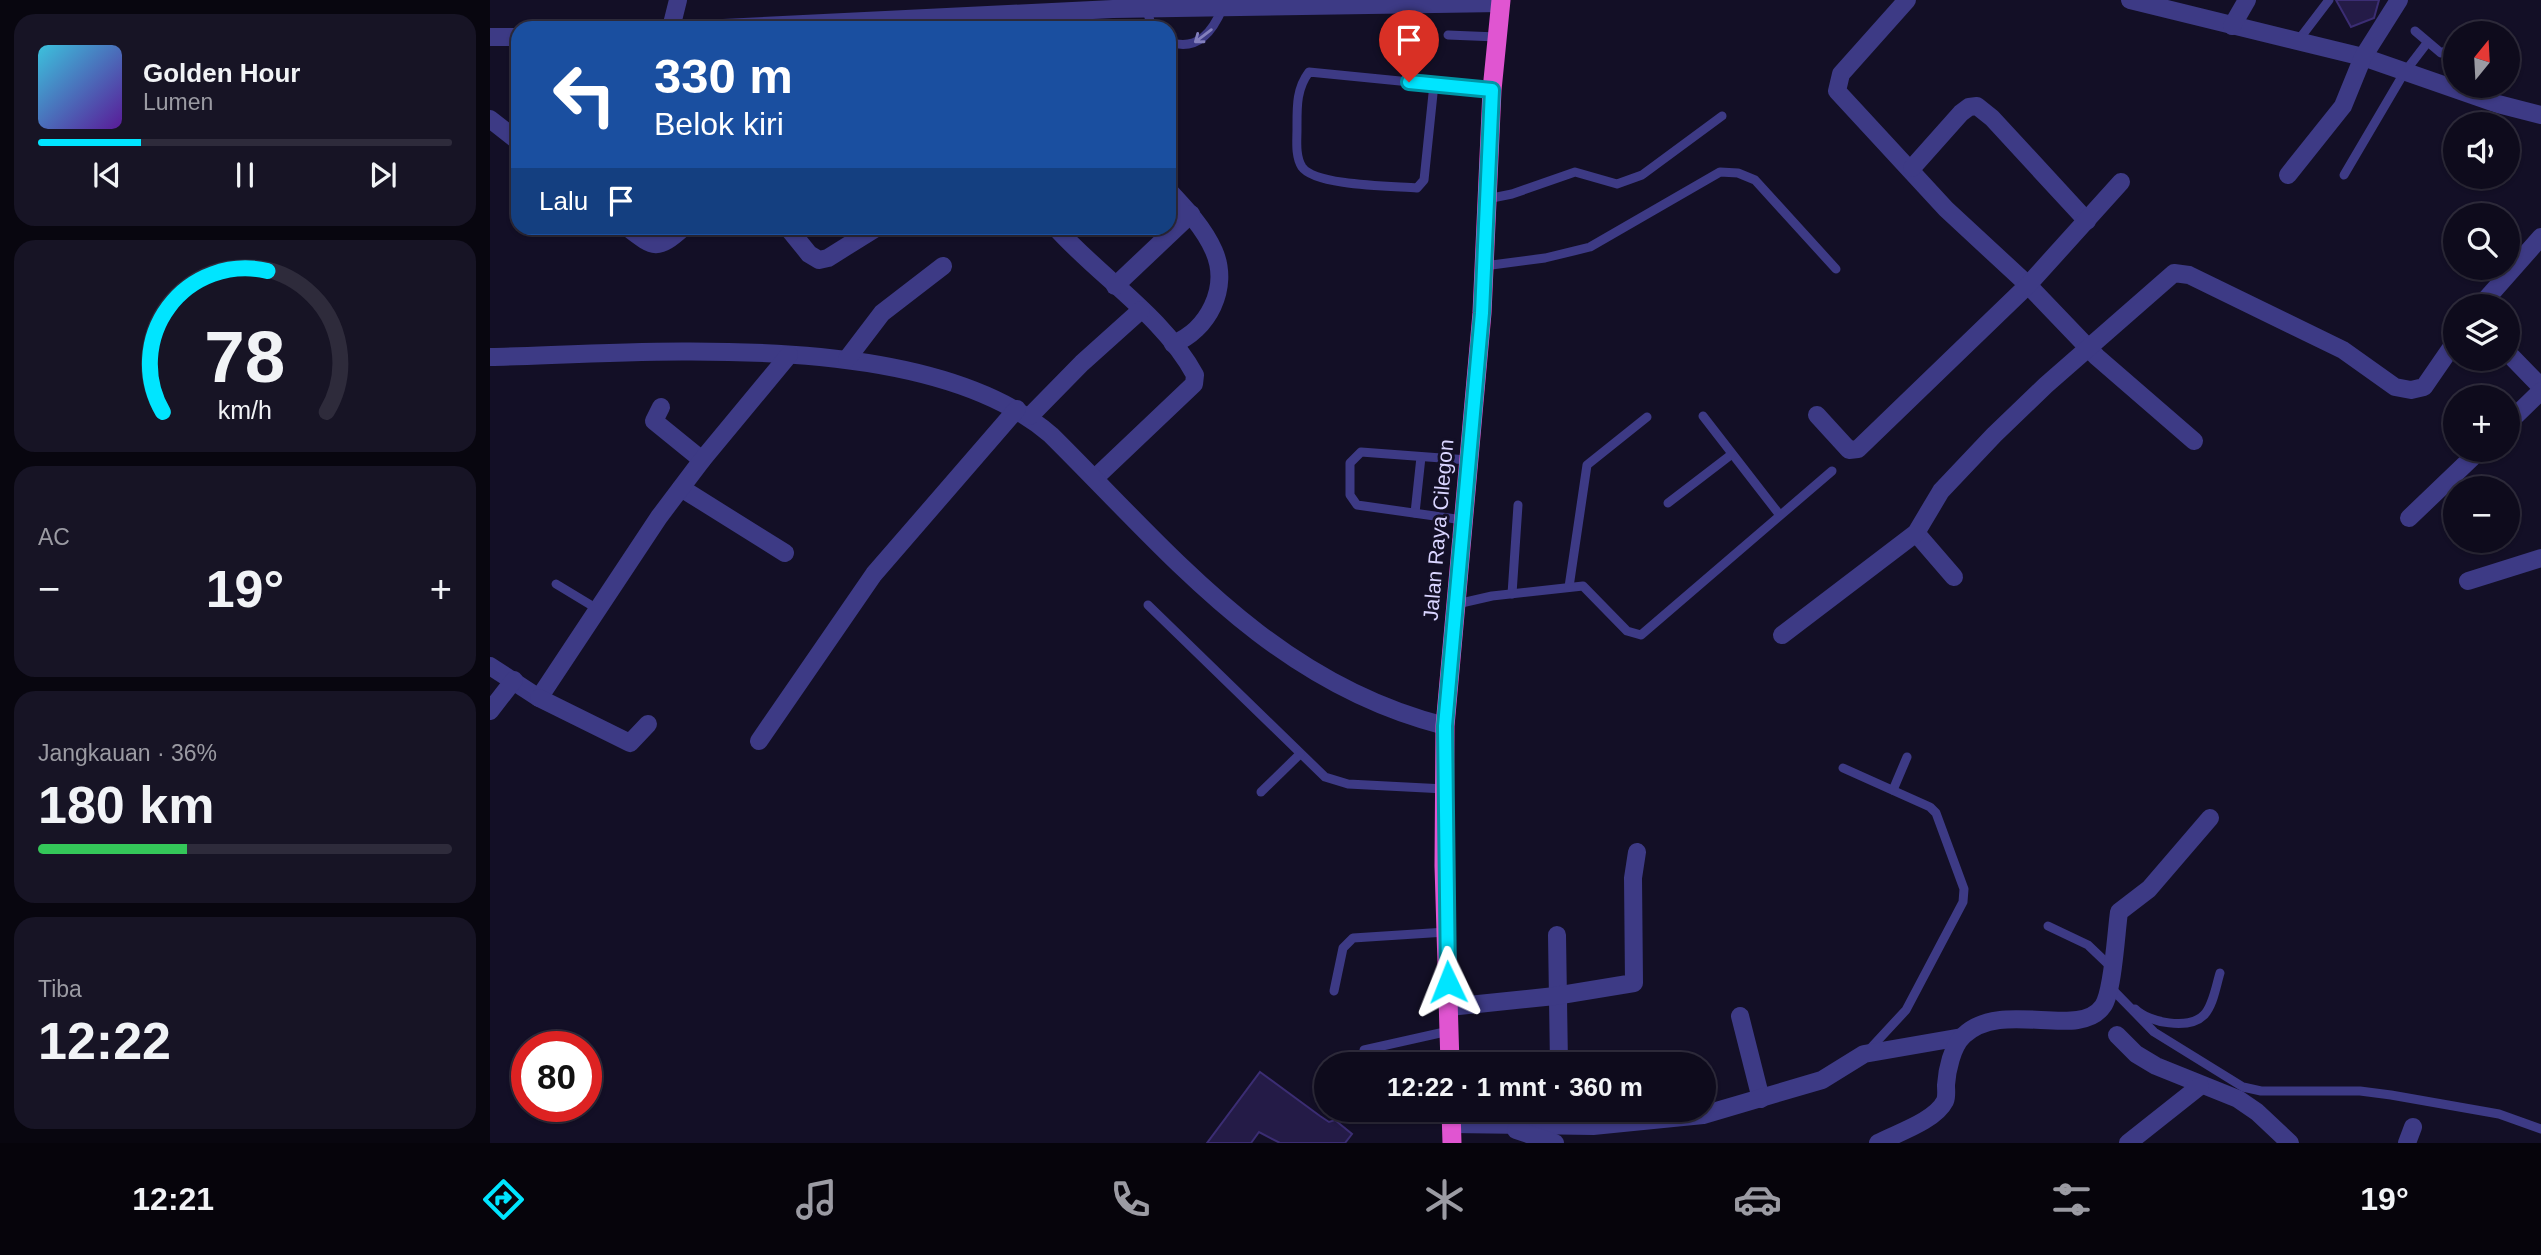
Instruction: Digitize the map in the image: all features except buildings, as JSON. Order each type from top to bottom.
[{"type":"highway","name":"Jalan Raya Cilegon","points":[[1450,1052],[1445,726],[1484,266],[1492,90],[1501,2]]},
{"type":"street","points":[[673,21],[678,0]]},
{"type":"street","points":[[1907,0],[1841,74],[1837,82],[1838,91],[1861,119],[1912,168],[1946,209],[2028,285],[2089,347],[2194,441]]},
{"type":"street","points":[[2130,0],[2296,43],[2363,57],[2404,74],[2541,116]]},
{"type":"street","points":[[2232,26],[2247,0]]},
{"type":"street","points":[[2288,175],[2343,106],[2363,57],[2399,0]]},
{"type":"street","points":[[867,21],[1113,9],[1147,10],[1186,4],[1223,7],[1501,2]]},
{"type":"street","points":[[1107,21],[1113,9]]},
{"type":"street","points":[[490,37],[511,37]]},
{"type":"street","points":[[1912,168],[1961,113],[1969,107],[1977,106],[1992,118],[2087,221]]},
{"type":"street","points":[[490,119],[511,136]]},
{"type":"street","points":[[1816,415],[1842,445],[1849,450],[1858,449],[2028,285],[2121,182]]},
{"type":"street","points":[[1173,344],[1194,333],[1209,316],[1218,286],[1214,252],[1191,214],[1176,198]]},
{"type":"street","points":[[1176,228],[1191,214]]},
{"type":"street","points":[[637,235],[651,245],[659,245],[673,235]]},
{"type":"street","points":[[794,235],[809,254],[819,260],[835,254],[865,235]]},
{"type":"street","points":[[1063,235],[1173,344],[1192,371],[1194,384],[1095,478]]},
{"type":"street","points":[[1115,286],[1169,235]]},
{"type":"street","points":[[2491,294],[2541,237]]},
{"type":"street","points":[[847,359],[882,313],[943,266]]},
{"type":"street","points":[[1782,635],[1860,572],[1916,533],[1941,491],[2089,347],[2174,273],[2189,275],[2343,350],[2395,387],[2412,390],[2424,387],[2443,359]]},
{"type":"street","points":[[760,741],[874,574],[1023,413],[1141,310]]},
{"type":"street","points":[[490,357],[628,354],[789,355],[847,359],[947,382],[1004,402],[1023,413],[1095,478],[1205,588],[1297,663],[1331,684],[1370,702],[1445,726]]},
{"type":"street","points":[[539,698],[681,488],[789,355]]},
{"type":"street","points":[[2520,366],[2541,389],[2520,411]]},
{"type":"street","points":[[660,407],[654,421],[702,460]]},
{"type":"street","points":[[2410,518],[2468,462]]},
{"type":"street","points":[[681,488],[785,553]]},
{"type":"street","points":[[1916,533],[1954,577]]},
{"type":"street","points":[[2468,581],[2541,558]]},
{"type":"street","points":[[490,666],[539,698],[629,743],[648,724]]},
{"type":"street","points":[[490,711],[514,680]]},
{"type":"street","points":[[1878,1143],[1939,1109],[1947,1098],[1952,1054],[1962,1037],[1978,1025],[2034,1017],[2073,1022],[2087,1019],[2103,1006],[2119,912],[2149,889],[2210,818]]},
{"type":"street","points":[[1449,1007],[1555,996],[1634,982],[1633,878],[1637,852]]},
{"type":"street","points":[[1557,935],[1555,996],[1558,1052]]},
{"type":"street","points":[[1740,1016],[1761,1099]]},
{"type":"street","points":[[2117,1035],[2136,1054],[2200,1086],[2238,1099],[2258,1112],[2290,1143]]},
{"type":"street","points":[[1452,1125],[1593,1126],[1703,1115],[1822,1080],[1864,1054],[1962,1037]]},
{"type":"street","points":[[2128,1143],[2200,1086]]},
{"type":"street","points":[[1499,1125],[1555,1143]]},
{"type":"lane","points":[[2296,43],[2329,0]]},
{"type":"lane","points":[[1176,44],[1194,43],[1206,37],[1223,7]]},
{"type":"lane","points":[[1147,10],[1150,21]]},
{"type":"lane","points":[[2415,31],[2427,43],[2443,52]]},
{"type":"lane","points":[[1448,35],[1497,37]]},
{"type":"lane","points":[[2344,175],[2404,74],[2427,43]]},
{"type":"lane","points":[[1434,84],[1424,180],[1417,188],[1318,179],[1302,167],[1297,149],[1297,104],[1300,83],[1308,72],[1434,84],[1492,90]]},
{"type":"lane","points":[[1487,199],[1512,194],[1575,172],[1617,184],[1642,175],[1722,116]]},
{"type":"lane","points":[[1484,266],[1545,258],[1590,247],[1720,172],[1738,173],[1755,180],[1836,269]]},
{"type":"lane","points":[[1703,416],[1779,514]]},
{"type":"lane","points":[[1569,587],[1587,465],[1647,417]]},
{"type":"lane","points":[[1463,520],[1357,505],[1350,495],[1350,464],[1361,452],[1468,460]]},
{"type":"lane","points":[[1668,503],[1732,454]]},
{"type":"lane","points":[[1415,513],[1421,457]]},
{"type":"lane","points":[[1455,605],[1569,587],[1589,589],[1627,631],[1641,635],[1832,471]]},
{"type":"lane","points":[[1512,594],[1518,505]]},
{"type":"lane","points":[[556,584],[599,610]]},
{"type":"lane","points":[[1148,605],[1300,754],[1336,783],[1445,789]]},
{"type":"lane","points":[[1261,792],[1300,754]]},
{"type":"lane","points":[[1893,790],[1907,757]]},
{"type":"lane","points":[[1843,768],[1930,807],[1936,813],[1964,889],[1963,902],[1906,1010],[1864,1054]]},
{"type":"lane","points":[[2048,926],[2088,945],[2133,1014],[2154,1032],[2243,1087],[2261,1091],[2376,1093],[2499,1114],[2541,1129]]},
{"type":"lane","points":[[1334,990],[1343,948],[1353,938],[1446,932]]},
{"type":"lane","points":[[2110,977],[2139,1013],[2176,1023],[2202,1017],[2208,1009],[2220,974]]},
{"type":"lane","points":[[1364,1050],[1449,1031]]},
{"type":"route","points":[[1409,82],[1492,90],[1482,313],[1445,726],[1444,866],[1448,982]]}]
